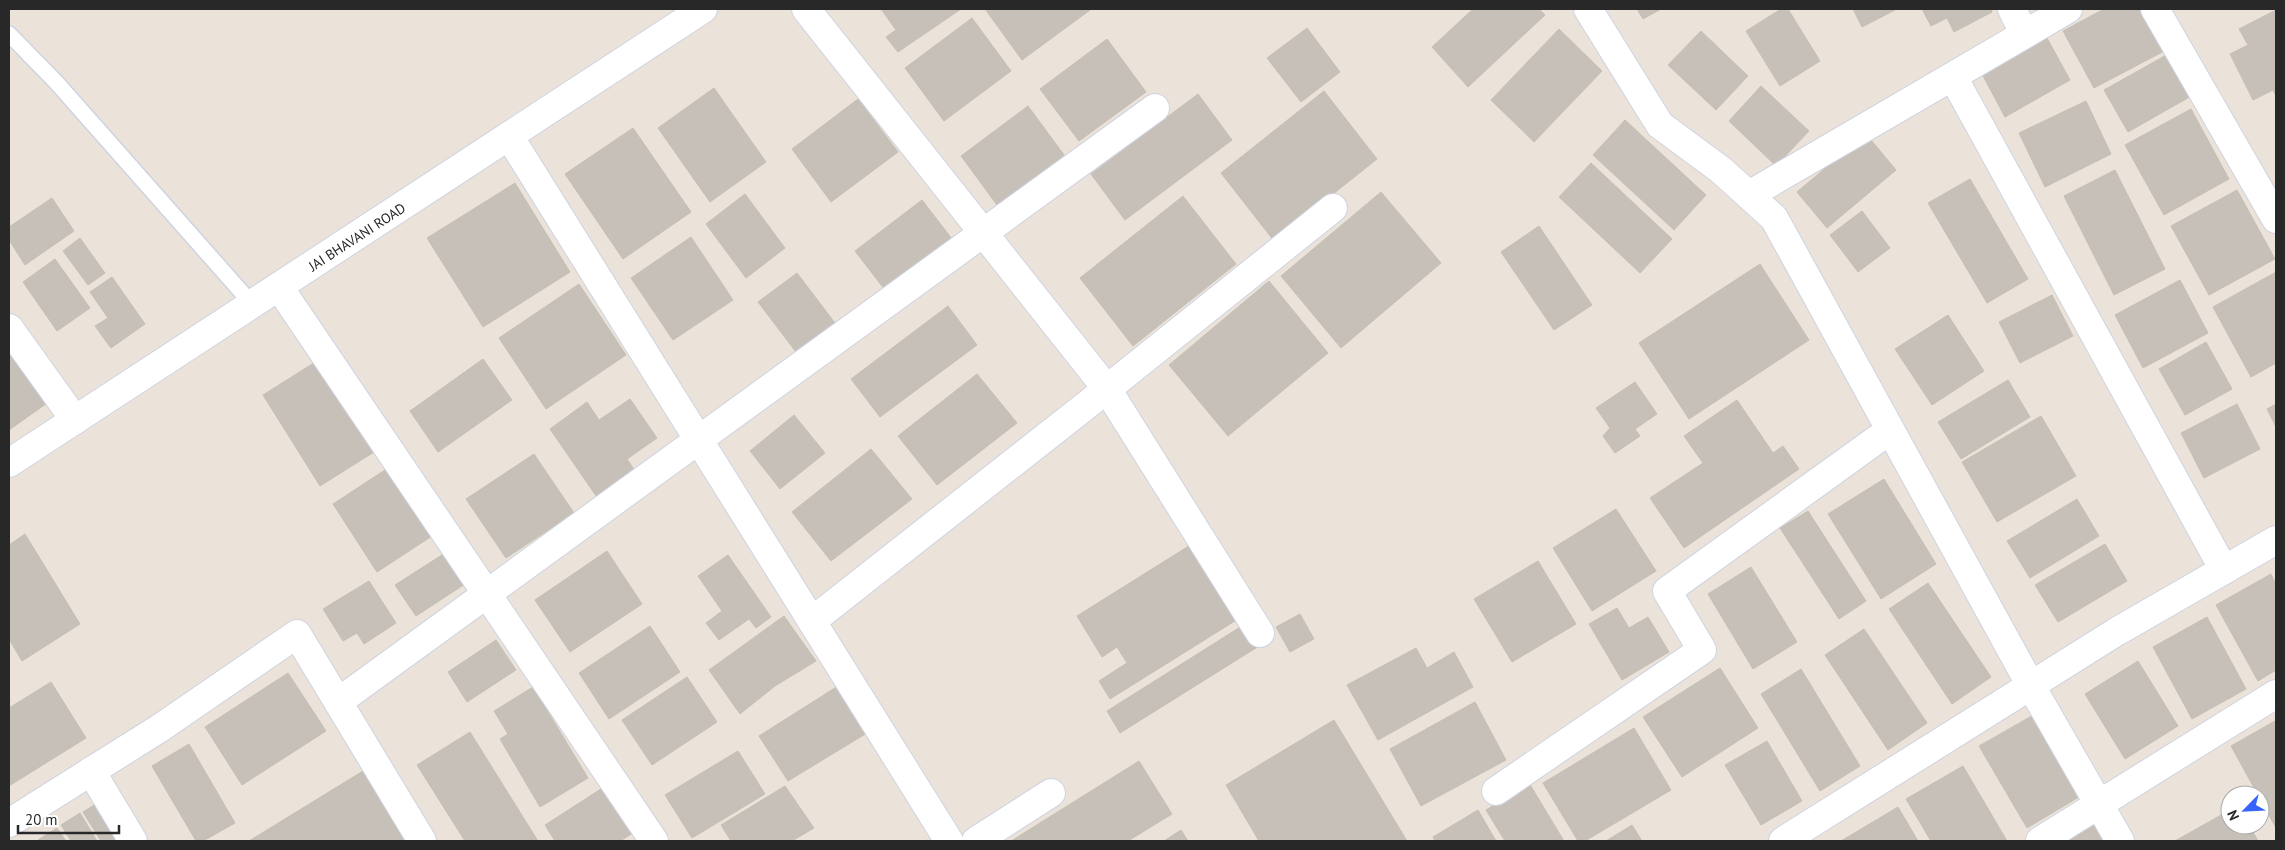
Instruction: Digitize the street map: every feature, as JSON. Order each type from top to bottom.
[{"type":"street","name":"JAI BHAVANI ROAD","points":[[9,463],[704,9]]},
{"type":"street","points":[[806,9],[1107,389],[1260,632]]},
{"type":"street","points":[[1588,9],[1660,124],[1721,170],[1774,218],[2031,686],[2120,841]]},
{"type":"street","points":[[2012,9],[2024,34]]},
{"type":"street","points":[[1749,195],[2068,9]]},
{"type":"street","points":[[2155,9],[2276,219]]},
{"type":"street","points":[[1953,77],[2224,570]]},
{"type":"street","points":[[338,702],[1155,108]]},
{"type":"street","points":[[510,136],[949,841]]},
{"type":"street","points":[[812,621],[1334,208]]},
{"type":"street","points":[[279,287],[654,841]]},
{"type":"street","points":[[9,328],[75,420]]},
{"type":"street","points":[[1496,791],[1702,650],[1667,591],[1890,430]]},
{"type":"street","points":[[1783,841],[2116,632],[2276,540]]},
{"type":"street","points":[[9,822],[160,728],[297,634],[422,841]]},
{"type":"street","points":[[2040,841],[2276,694]]},
{"type":"street","points":[[91,771],[133,841]]},
{"type":"street","points":[[976,841],[1051,793]]},
{"type":"lane","points":[[9,34],[56,82],[252,305]]},
{"type":"building","points":[[881,9],[961,9],[898,52],[886,37],[896,30]]},
{"type":"building","points":[[985,9],[1089,9],[1090,10],[1022,60]]},
{"type":"building","points":[[1473,9],[1539,9],[1545,15],[1468,87],[1432,47]]},
{"type":"building","points":[[1637,9],[1661,9],[1643,19]]},
{"type":"building","points":[[1781,9],[1788,9],[1820,61],[1780,86],[1746,31]]},
{"type":"building","points":[[1853,9],[1895,9],[1895,10],[1862,27]]},
{"type":"building","points":[[1922,9],[1991,9],[1992,12],[1954,32],[1947,18],[1931,26]]},
{"type":"building","points":[[2104,9],[2146,9],[2168,49],[2094,88],[2063,31]]},
{"type":"building","points":[[2276,10],[2276,96],[2273,90],[2253,100],[2230,54],[2248,45],[2239,29]]},
{"type":"building","points":[[972,18],[1011,71],[944,121],[905,68]]},
{"type":"building","points":[[1307,28],[1340,72],[1301,102],[1267,58]]},
{"type":"building","points":[[1559,29],[1602,71],[1534,142],[1491,100]]},
{"type":"building","points":[[1701,31],[1748,76],[1716,110],[1668,65]]},
{"type":"building","points":[[2047,38],[2070,80],[2005,117],[1982,74]]},
{"type":"building","points":[[1107,39],[1146,92],[1079,141],[1040,89]]},
{"type":"building","points":[[2170,53],[2193,95],[2128,132],[2104,90]]},
{"type":"building","points":[[1761,86],[1809,131],[1776,166],[1729,121]]},
{"type":"building","points":[[714,88],[766,162],[710,202],[658,128]]},
{"type":"building","points":[[1324,91],[1377,159],[1274,241],[1221,173]]},
{"type":"building","points":[[1198,94],[1232,140],[1125,220],[1091,174]]},
{"type":"building","points":[[858,99],[898,152],[831,202],[792,149]]},
{"type":"building","points":[[2086,101],[2111,154],[2045,187],[2019,133]]},
{"type":"building","points":[[1028,106],[1067,159],[1000,209],[961,156]]},
{"type":"building","points":[[2191,109],[2229,179],[2164,215],[2125,145]]},
{"type":"building","points":[[1625,120],[1706,195],[1674,230],[1593,155]]},
{"type":"building","points":[[633,128],[691,212],[623,259],[565,174]]},
{"type":"building","points":[[1866,134],[1896,170],[1827,228],[1797,192]]},
{"type":"building","points":[[1591,163],[1672,239],[1640,273],[1559,197]]},
{"type":"building","points":[[2115,170],[2165,269],[2114,295],[2064,196]]},
{"type":"building","points":[[1970,179],[2028,279],[1987,303],[1928,203]]},
{"type":"building","points":[[515,183],[570,272],[483,327],[427,238]]},
{"type":"building","points":[[2237,190],[2275,259],[2209,295],[2171,226]]},
{"type":"building","points":[[1381,192],[1441,263],[1341,348],[1281,276]]},
{"type":"building","points":[[745,194],[785,248],[746,278],[706,224]]},
{"type":"building","points":[[1183,196],[1236,264],[1133,346],[1080,278]]},
{"type":"building","points":[[52,198],[74,231],[25,265],[9,240],[9,227]]},
{"type":"building","points":[[922,200],[952,239],[885,290],[855,251]]},
{"type":"building","points":[[1862,211],[1890,248],[1858,272],[1830,235]]},
{"type":"building","points":[[1539,226],[1592,305],[1554,330],[1501,252]]},
{"type":"building","points":[[691,237],[733,300],[673,340],[631,278]]},
{"type":"building","points":[[80,238],[105,273],[88,285],[63,251]]},
{"type":"building","points":[[55,259],[90,308],[57,331],[23,282]]},
{"type":"building","points":[[1760,264],[1809,340],[1689,419],[1639,343]]},
{"type":"building","points":[[2276,272],[2276,363],[2251,377],[2213,307]]},
{"type":"building","points":[[797,273],[838,327],[799,356],[758,302]]},
{"type":"building","points":[[112,277],[145,324],[111,348],[95,326],[108,318],[90,292]]},
{"type":"building","points":[[2180,280],[2208,333],[2143,368],[2115,315]]},
{"type":"building","points":[[1269,281],[1328,353],[1228,436],[1169,365]]},
{"type":"building","points":[[579,284],[626,355],[546,409],[499,338]]},
{"type":"building","points":[[2052,295],[2073,336],[2020,363],[1999,322]]},
{"type":"building","points":[[948,306],[977,345],[880,417],[851,379]]},
{"type":"building","points":[[1948,315],[1984,371],[1932,405],[1895,349]]},
{"type":"building","points":[[2206,342],[2232,389],[2185,415],[2159,369]]},
{"type":"building","points":[[9,345],[50,401],[9,430]]},
{"type":"building","points":[[483,359],[512,400],[438,452],[410,411]]},
{"type":"building","points":[[317,361],[374,452],[320,486],[263,395]]},
{"type":"building","points":[[977,374],[1017,423],[937,485],[898,436]]},
{"type":"building","points":[[2008,380],[2030,417],[1961,459],[1938,422]]},
{"type":"building","points":[[1635,382],[1657,414],[1635,429],[1640,436],[1615,453],[1603,436],[1610,428],[1596,408]]},
{"type":"building","points":[[630,399],[657,438],[627,459],[639,477],[601,503],[550,429],[587,402],[599,420]]},
{"type":"building","points":[[1737,400],[1773,453],[1783,446],[1799,469],[1684,548],[1650,498],[1703,463],[1684,436]]},
{"type":"building","points":[[2237,404],[2260,449],[2204,478],[2181,433]]},
{"type":"building","points":[[2276,404],[2276,427],[2267,409]]},
{"type":"building","points":[[794,415],[825,453],[780,489],[750,451]]},
{"type":"building","points":[[2041,416],[2076,476],[1997,522],[1962,462]]},
{"type":"building","points":[[871,449],[912,499],[831,561],[792,512]]},
{"type":"building","points":[[534,454],[574,513],[506,558],[466,499]]},
{"type":"building","points":[[388,468],[432,536],[377,572],[333,504]]},
{"type":"building","points":[[1884,479],[1936,564],[1881,599],[1828,514]]},
{"type":"building","points":[[2077,499],[2099,536],[2030,578],[2007,541]]},
{"type":"building","points":[[1616,509],[1656,571],[1592,611],[1553,548]]},
{"type":"building","points":[[1808,511],[1866,601],[1839,619],[1780,528]]},
{"type":"building","points":[[25,534],[80,624],[22,661],[9,639],[9,545]]},
{"type":"building","points":[[1192,544],[1238,619],[1110,699],[1099,681],[1127,663],[1117,647],[1102,657],[1077,616]]},
{"type":"building","points":[[2105,544],[2127,581],[2058,622],[2035,585]]},
{"type":"building","points":[[607,551],[642,604],[570,652],[535,600]]},
{"type":"building","points":[[445,553],[465,584],[416,616],[395,585]]},
{"type":"building","points":[[728,555],[771,617],[756,628],[749,619],[719,640],[706,623],[722,611],[698,576]]},
{"type":"building","points":[[1538,561],[1576,624],[1512,662],[1474,599]]},
{"type":"building","points":[[1751,567],[1797,642],[1753,669],[1708,594]]},
{"type":"building","points":[[2271,574],[2276,584],[2276,670],[2258,681],[2216,605]]},
{"type":"building","points":[[369,581],[396,623],[364,644],[357,633],[343,641],[323,609]]},
{"type":"building","points":[[1928,583],[1991,677],[1952,704],[1889,609]]},
{"type":"building","points":[[1617,608],[1629,628],[1648,617],[1669,652],[1622,680],[1589,624]]},
{"type":"building","points":[[1300,614],[1314,639],[1290,652],[1276,627]]},
{"type":"building","points":[[784,616],[816,661],[775,686],[740,714],[709,670]]},
{"type":"building","points":[[2207,617],[2246,689],[2192,719],[2153,647]]},
{"type":"building","points":[[1245,624],[1259,646],[1120,733],[1107,711]]},
{"type":"building","points":[[650,626],[680,672],[609,719],[579,673]]},
{"type":"building","points":[[1864,629],[1927,723],[1888,750],[1825,655]]},
{"type":"building","points":[[496,640],[516,670],[467,702],[448,672]]},
{"type":"building","points":[[1416,648],[1427,668],[1454,652],[1473,687],[1378,740],[1347,685]]},
{"type":"building","points":[[2138,661],[2178,726],[2125,759],[2085,694]]},
{"type":"building","points":[[1720,668],[1758,728],[1682,777],[1643,717]]},
{"type":"building","points":[[1801,669],[1860,766],[1820,791],[1761,694]]},
{"type":"building","points":[[288,673],[326,731],[242,785],[205,727]]},
{"type":"building","points":[[687,677],[717,722],[652,765],[622,720]]},
{"type":"building","points":[[51,682],[86,738],[9,786],[9,708]]},
{"type":"building","points":[[838,686],[867,733],[788,781],[759,736]]},
{"type":"building","points":[[533,687],[588,778],[540,807],[500,739],[508,734],[494,711]]},
{"type":"building","points":[[1475,702],[1506,760],[1421,806],[1390,749]]},
{"type":"building","points":[[2037,713],[2084,794],[2027,828],[1979,746]]},
{"type":"building","points":[[1334,720],[1407,841],[1259,841],[1226,785]]},
{"type":"building","points":[[2275,721],[2276,828],[2270,817],[2270,785],[2252,785],[2231,746]]},
{"type":"building","points":[[1634,728],[1671,790],[1585,841],[1578,841],[1543,783]]},
{"type":"building","points":[[470,732],[538,841],[465,841],[417,765]]},
{"type":"building","points":[[1767,741],[1802,801],[1761,825],[1725,765]]},
{"type":"building","points":[[189,744],[235,823],[203,841],[196,841],[152,766]]},
{"type":"building","points":[[738,751],[765,794],[692,838],[665,795]]},
{"type":"building","points":[[1139,761],[1172,814],[1128,841],[1011,841]]},
{"type":"building","points":[[1963,766],[2007,841],[1931,841],[1906,799]]},
{"type":"building","points":[[363,771],[406,841],[249,841]]},
{"type":"building","points":[[1529,783],[1564,841],[1505,841],[1486,810]]},
{"type":"building","points":[[785,786],[814,828],[792,841],[731,841],[721,825]]},
{"type":"building","points":[[604,787],[633,833],[620,841],[555,841],[545,825]]},
{"type":"building","points":[[102,800],[128,841],[101,841],[83,812]]},
{"type":"building","points":[[1898,807],[1918,841],[1841,841]]},
{"type":"building","points":[[1478,810],[1496,841],[1435,841],[1433,837]]},
{"type":"building","points":[[80,813],[97,841],[71,841],[61,825]]},
{"type":"building","points":[[2220,816],[2220,835],[2255,835],[2258,841],[2175,841]]},
{"type":"building","points":[[2097,822],[2107,841],[2064,841]]},
{"type":"building","points":[[1632,825],[1642,841],[1606,841]]},
{"type":"building","points":[[57,828],[66,841],[38,840]]},
{"type":"building","points":[[1181,830],[1188,841],[1164,841]]}]
